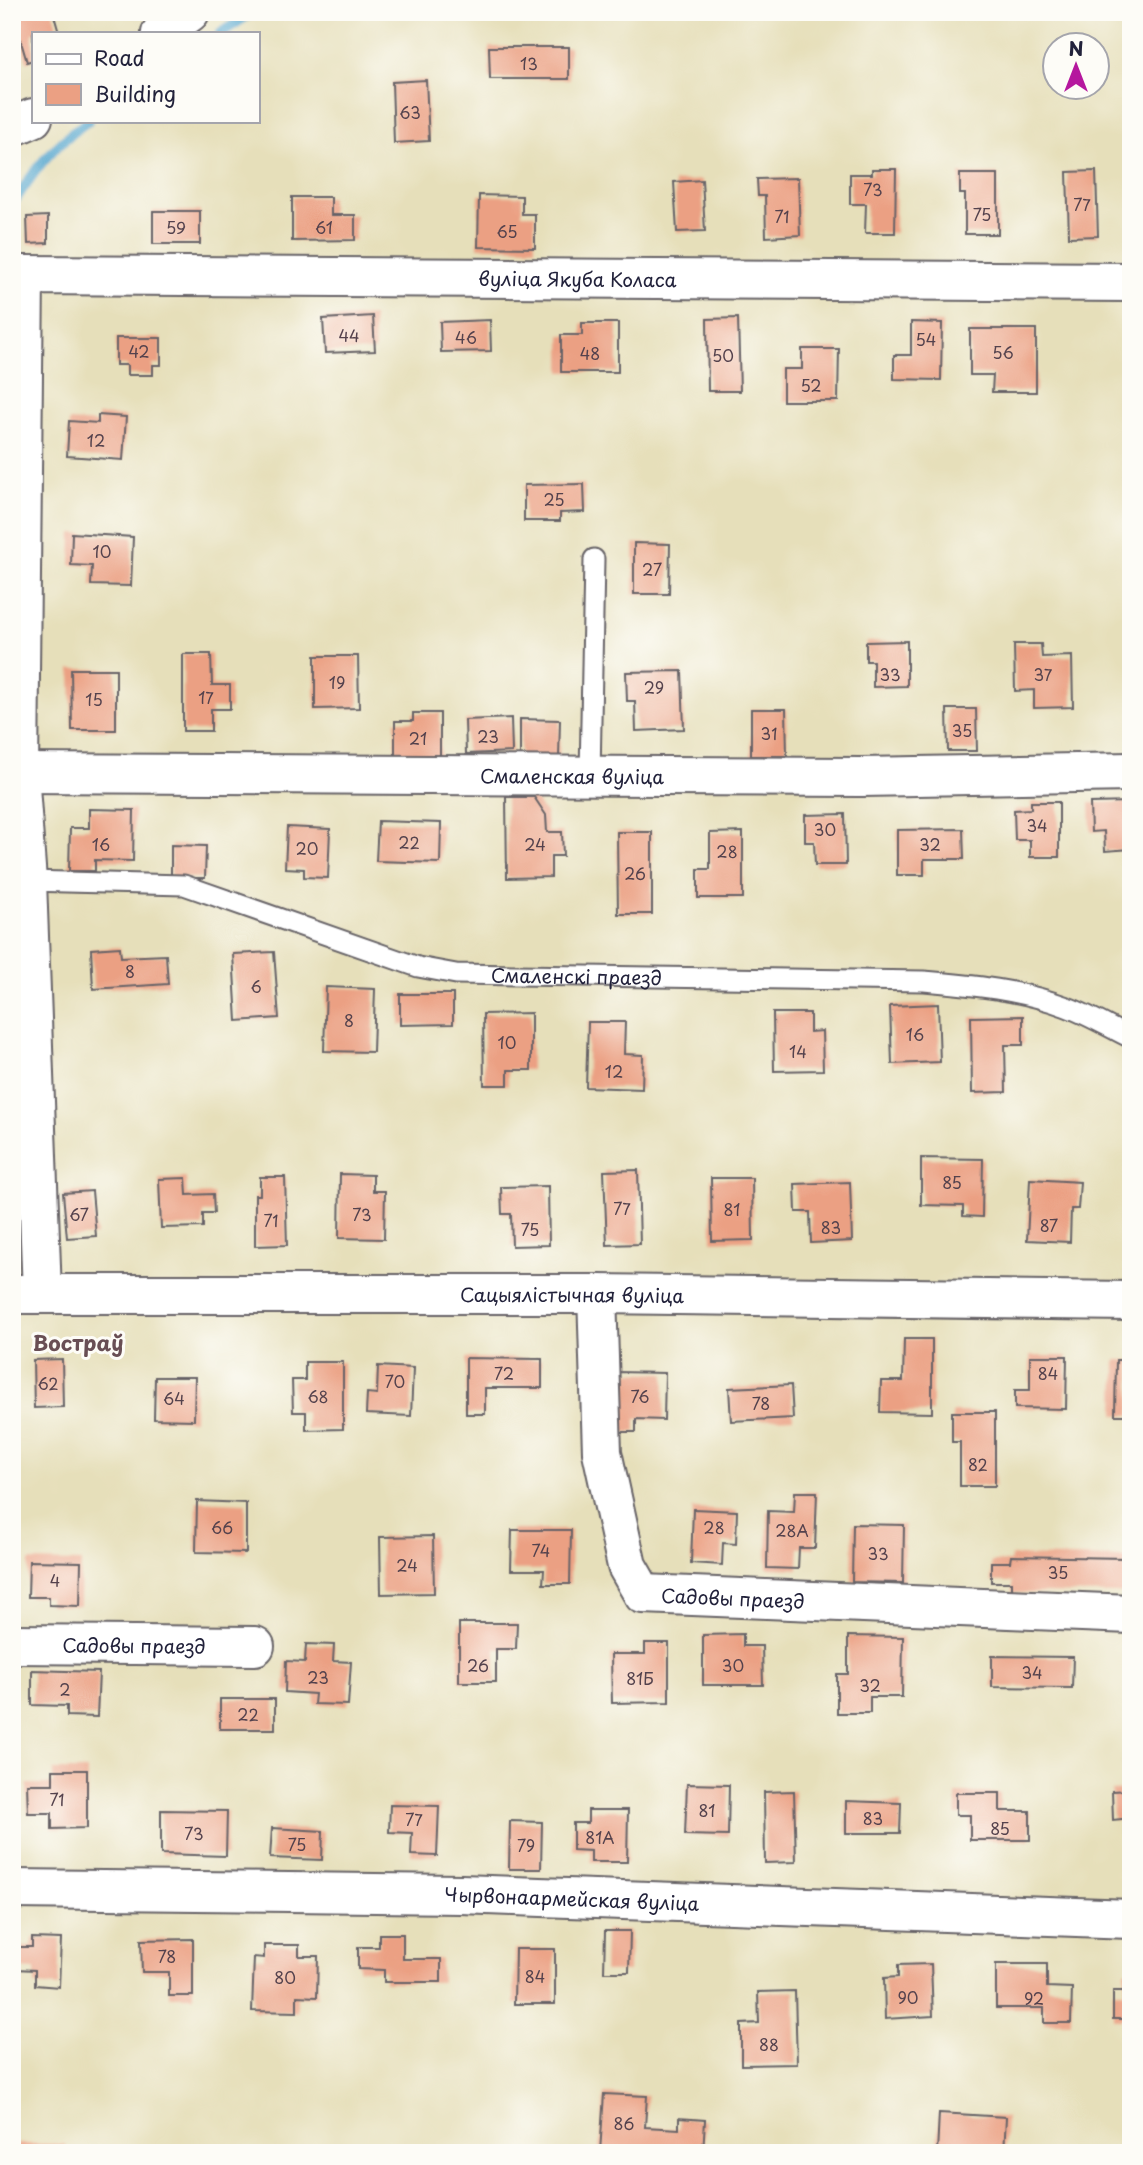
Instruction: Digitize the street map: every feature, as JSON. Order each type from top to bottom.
[{"type":"street","points":[[162,32],[190,12]]},
{"type":"street","points":[[12,127],[32,118]]},
{"type":"street","name":"вуліца Якуба Коласа","points":[[16,773],[24,275],[1131,282]]},
{"type":"street","name":"Смаленская вуліца","points":[[16,773],[862,777],[1131,772]]},
{"type":"street","points":[[16,773],[27,881],[27,1294]]},
{"type":"street","name":"Сацыялістычная вуліца","points":[[27,1294],[597,1294],[1131,1301]]},
{"type":"street","name":"Садовы праезд","points":[[597,1294],[602,1452],[627,1566],[643,1594],[1131,1614]]},
{"type":"street","name":"Садовы праезд","points":[[12,1644],[255,1646]]},
{"type":"street","name":"Чырвонаармейская вуліца","points":[[12,1889],[461,1894],[1131,1919]]},
{"type":"lane","points":[[590,776],[594,559]]},
{"type":"lane","name":"Смаленскі праезд","points":[[27,881],[184,885],[418,967],[456,974],[924,981],[968,985],[1002,990],[1067,1007],[1131,1038]]},
{"type":"building","points":[[12,12],[53,12],[59,32],[32,32],[32,60],[27,62],[16,25],[12,26]]},
{"type":"building","points":[[489,47],[569,47],[569,79],[490,79]]},
{"type":"building","points":[[426,80],[429,141],[394,143],[392,82]]},
{"type":"building","points":[[872,169],[896,169],[895,233],[865,233],[866,204],[850,204],[850,174],[872,174]]},
{"type":"building","points":[[1096,171],[1098,236],[1069,237],[1067,172]]},
{"type":"building","points":[[960,174],[998,174],[998,234],[965,234],[965,194],[960,194]]},
{"type":"building","points":[[798,178],[800,235],[766,237],[765,196],[758,196],[757,179]]},
{"type":"building","points":[[702,180],[705,231],[677,232],[674,182]]},
{"type":"building","points":[[479,195],[522,196],[522,214],[535,214],[535,248],[478,247]]},
{"type":"building","points":[[292,197],[331,197],[331,215],[355,215],[355,240],[292,241]]},
{"type":"building","points":[[153,211],[200,211],[200,244],[153,244]]},
{"type":"building","points":[[48,216],[48,243],[28,244],[27,217]]},
{"type":"building","points":[[373,316],[375,351],[325,353],[323,319]]},
{"type":"building","points":[[738,318],[740,391],[708,391],[707,319]]},
{"type":"building","points":[[490,320],[491,351],[441,352],[440,322]]},
{"type":"building","points":[[911,322],[942,323],[941,380],[894,379],[894,355],[911,355]]},
{"type":"building","points":[[582,323],[618,323],[618,372],[561,372],[561,335],[582,335]]},
{"type":"building","points":[[970,329],[1036,329],[1036,392],[992,392],[993,375],[970,375]]},
{"type":"building","points":[[116,338],[161,338],[161,365],[153,365],[153,375],[127,375],[127,365],[116,365]]},
{"type":"building","points":[[802,349],[839,349],[838,401],[783,401],[783,369],[802,369]]},
{"type":"building","points":[[98,415],[126,417],[123,460],[67,456],[69,421],[98,423]]},
{"type":"building","points":[[584,484],[585,512],[560,513],[560,521],[524,521],[524,485]]},
{"type":"building","points":[[72,533],[133,537],[131,586],[91,585],[92,566],[71,565]]},
{"type":"building","points":[[634,543],[670,544],[669,594],[634,594]]},
{"type":"building","points":[[907,641],[907,686],[873,687],[873,661],[866,661],[866,642]]},
{"type":"building","points":[[1014,644],[1041,644],[1042,657],[1072,656],[1073,707],[1034,708],[1034,690],[1015,691]]},
{"type":"building","points":[[183,654],[211,654],[212,685],[230,685],[230,709],[211,709],[211,731],[183,731]]},
{"type":"building","points":[[315,656],[358,656],[359,708],[315,709]]},
{"type":"building","points":[[71,669],[116,669],[116,730],[72,730]]},
{"type":"building","points":[[682,671],[684,729],[636,731],[635,701],[627,701],[626,672]]},
{"type":"building","points":[[751,709],[786,709],[787,756],[751,756]]},
{"type":"building","points":[[947,709],[976,709],[977,751],[948,751]]},
{"type":"building","points":[[413,713],[440,713],[440,756],[395,756],[395,721],[413,721]]},
{"type":"building","points":[[511,718],[512,752],[466,754],[465,720]]},
{"type":"building","points":[[520,719],[560,720],[559,758],[520,757]]},
{"type":"building","points":[[506,797],[534,797],[546,815],[547,832],[562,832],[563,856],[551,856],[551,877],[507,878]]},
{"type":"building","points":[[1031,802],[1059,802],[1059,857],[1030,857],[1030,840],[1015,840],[1014,810],[1031,809]]},
{"type":"building","points":[[1131,802],[1131,849],[1105,851],[1104,831],[1091,832],[1090,803]]},
{"type":"building","points":[[89,809],[134,810],[133,861],[95,860],[95,871],[69,871],[70,828],[89,828]]},
{"type":"building","points":[[845,814],[846,865],[815,865],[814,842],[805,842],[805,815]]},
{"type":"building","points":[[378,821],[441,823],[440,863],[376,861]]},
{"type":"building","points":[[287,827],[330,829],[328,878],[304,877],[304,869],[285,868]]},
{"type":"building","points":[[963,829],[964,859],[924,859],[924,875],[897,875],[897,830]]},
{"type":"building","points":[[617,832],[652,832],[652,914],[618,914]]},
{"type":"building","points":[[743,832],[743,898],[698,898],[698,869],[710,869],[710,833]]},
{"type":"building","points":[[171,845],[206,846],[205,878],[171,878]]},
{"type":"building","points":[[120,947],[121,957],[166,955],[168,984],[93,989],[91,949]]},
{"type":"building","points":[[274,952],[279,1018],[237,1021],[233,954]]},
{"type":"building","points":[[326,987],[375,989],[373,1052],[324,1051]]},
{"type":"building","points":[[400,994],[453,994],[453,1024],[400,1025]]},
{"type":"building","points":[[938,1004],[940,1062],[892,1064],[890,1006]]},
{"type":"building","points":[[531,1013],[531,1070],[508,1070],[508,1085],[484,1085],[483,1014]]},
{"type":"building","points":[[773,1013],[810,1013],[810,1032],[822,1031],[823,1070],[774,1071]]},
{"type":"building","points":[[1023,1016],[1023,1045],[1005,1045],[1006,1092],[972,1093],[971,1017]]},
{"type":"building","points":[[588,1022],[625,1022],[624,1054],[643,1055],[642,1089],[586,1087]]},
{"type":"building","points":[[921,1158],[983,1159],[982,1217],[963,1216],[963,1206],[921,1205]]},
{"type":"building","points":[[638,1170],[640,1244],[607,1245],[604,1171]]},
{"type":"building","points":[[340,1174],[373,1175],[373,1191],[385,1191],[384,1239],[339,1238]]},
{"type":"building","points":[[260,1177],[285,1177],[287,1245],[255,1246],[255,1195],[260,1195]]},
{"type":"building","points":[[186,1178],[187,1195],[213,1194],[214,1213],[203,1213],[203,1227],[161,1228],[159,1179]]},
{"type":"building","points":[[711,1178],[752,1178],[753,1240],[712,1241]]},
{"type":"building","points":[[1030,1179],[1080,1182],[1078,1209],[1071,1209],[1070,1242],[1027,1240]]},
{"type":"building","points":[[850,1182],[852,1241],[811,1243],[810,1212],[796,1212],[795,1184]]},
{"type":"building","points":[[548,1186],[549,1245],[512,1246],[511,1214],[502,1214],[501,1187]]},
{"type":"building","points":[[92,1191],[96,1236],[67,1238],[63,1193]]},
{"type":"building","points":[[904,1339],[932,1339],[932,1413],[880,1412],[881,1381],[903,1381]]},
{"type":"building","points":[[1030,1356],[1067,1356],[1066,1409],[1015,1408],[1015,1390],[1030,1390]]},
{"type":"building","points":[[466,1358],[542,1359],[542,1388],[485,1388],[485,1414],[466,1414]]},
{"type":"building","points":[[62,1359],[63,1407],[34,1408],[33,1360]]},
{"type":"building","points":[[1116,1360],[1131,1360],[1131,1415],[1115,1415]]},
{"type":"building","points":[[305,1362],[343,1362],[343,1429],[306,1430],[306,1412],[293,1412],[292,1380],[305,1380]]},
{"type":"building","points":[[378,1366],[413,1368],[411,1416],[366,1414],[367,1393],[377,1394]]},
{"type":"building","points":[[616,1372],[665,1373],[664,1420],[636,1419],[636,1432],[614,1432]]},
{"type":"building","points":[[155,1377],[195,1377],[194,1420],[154,1419]]},
{"type":"building","points":[[791,1385],[793,1418],[731,1421],[729,1388]]},
{"type":"building","points":[[952,1412],[995,1412],[995,1486],[960,1486],[960,1442],[952,1442]]},
{"type":"building","points":[[795,1492],[817,1492],[815,1548],[799,1548],[798,1569],[767,1568],[768,1511],[794,1512]]},
{"type":"building","points":[[197,1501],[246,1503],[246,1553],[196,1552]]},
{"type":"building","points":[[693,1509],[737,1511],[736,1544],[723,1543],[722,1565],[691,1563]]},
{"type":"building","points":[[853,1524],[904,1525],[903,1583],[852,1582]]},
{"type":"building","points":[[512,1530],[571,1530],[570,1584],[543,1584],[544,1570],[511,1570]]},
{"type":"building","points":[[433,1536],[434,1593],[381,1594],[380,1537]]},
{"type":"building","points":[[1011,1556],[1126,1558],[1125,1594],[1012,1593],[1012,1582],[991,1582],[991,1562],[1010,1562]]},
{"type":"building","points":[[29,1561],[81,1562],[80,1606],[49,1605],[49,1597],[28,1597]]},
{"type":"building","points":[[459,1623],[517,1623],[516,1649],[496,1649],[496,1682],[459,1682]]},
{"type":"building","points":[[743,1634],[743,1646],[762,1646],[763,1685],[703,1685],[703,1635]]},
{"type":"building","points":[[848,1636],[903,1637],[902,1697],[870,1697],[870,1713],[837,1713],[837,1674],[848,1674]]},
{"type":"building","points":[[645,1643],[669,1643],[669,1702],[612,1703],[611,1654],[645,1654]]},
{"type":"building","points":[[306,1644],[334,1645],[333,1661],[351,1662],[348,1705],[314,1704],[315,1694],[285,1692],[286,1661],[305,1662]]},
{"type":"building","points":[[992,1656],[1073,1657],[1072,1688],[992,1687]]},
{"type":"building","points":[[32,1670],[99,1672],[97,1717],[67,1716],[67,1706],[32,1705]]},
{"type":"building","points":[[220,1699],[275,1699],[275,1729],[220,1729]]},
{"type":"building","points":[[53,1770],[87,1770],[87,1828],[52,1829],[52,1813],[28,1813],[27,1784],[53,1784]]},
{"type":"building","points":[[687,1784],[729,1785],[728,1836],[685,1835]]},
{"type":"building","points":[[1131,1790],[1131,1818],[1113,1820],[1112,1791]]},
{"type":"building","points":[[794,1791],[796,1862],[765,1863],[764,1792]]},
{"type":"building","points":[[956,1793],[1000,1793],[1000,1811],[1030,1811],[1030,1840],[970,1840],[970,1815],[956,1815]]},
{"type":"building","points":[[846,1801],[901,1803],[900,1833],[846,1833]]},
{"type":"building","points":[[390,1805],[439,1806],[437,1856],[411,1855],[412,1833],[389,1832]]},
{"type":"building","points":[[161,1810],[227,1811],[226,1856],[161,1854]]},
{"type":"building","points":[[588,1810],[628,1810],[627,1862],[591,1862],[591,1851],[573,1850],[573,1823],[588,1823]]},
{"type":"building","points":[[510,1821],[542,1822],[541,1869],[509,1869]]},
{"type":"building","points":[[272,1828],[323,1831],[322,1860],[270,1858]]},
{"type":"building","points":[[605,1931],[630,1931],[629,1972],[604,1972]]},
{"type":"building","points":[[379,1934],[403,1934],[403,1959],[441,1959],[441,1982],[384,1982],[384,1970],[358,1969],[358,1947],[379,1947]]},
{"type":"building","points":[[32,1938],[61,1939],[59,1987],[35,1985],[35,1970],[16,1969],[17,1947],[32,1947]]},
{"type":"building","points":[[193,1939],[193,1996],[169,1996],[169,1972],[142,1972],[141,1940]]},
{"type":"building","points":[[264,1945],[299,1945],[299,1956],[318,1956],[317,1997],[297,1996],[297,2012],[252,2011],[254,1957],[264,1958]]},
{"type":"building","points":[[515,1949],[555,1949],[555,2004],[514,2004]]},
{"type":"building","points":[[931,1964],[933,2016],[885,2019],[884,1978],[898,1977],[898,1965]]},
{"type":"building","points":[[996,1964],[1047,1964],[1047,1987],[1072,1988],[1071,2023],[1044,2023],[1044,2008],[996,2008]]},
{"type":"building","points":[[1125,1970],[1131,1970],[1131,2019],[1113,2019],[1113,1991],[1125,1991]]},
{"type":"building","points":[[795,1991],[797,2064],[741,2065],[741,2024],[759,2023],[758,1992]]},
{"type":"building","points":[[604,2094],[647,2096],[645,2127],[679,2129],[679,2118],[705,2120],[703,2153],[677,2153],[678,2148],[647,2146],[647,2153],[600,2152]]},
{"type":"building","points":[[939,2113],[1006,2117],[1004,2153],[937,2153]]},
{"type":"building","points":[[16,2144],[65,2144],[65,2153],[16,2153]]},
{"type":"waterway","points":[[223,32],[253,12]]},
{"type":"waterway","points":[[12,205],[45,159],[87,122]]},
{"type":"district","name":"Востраў","points":[[78,1342]]}]
